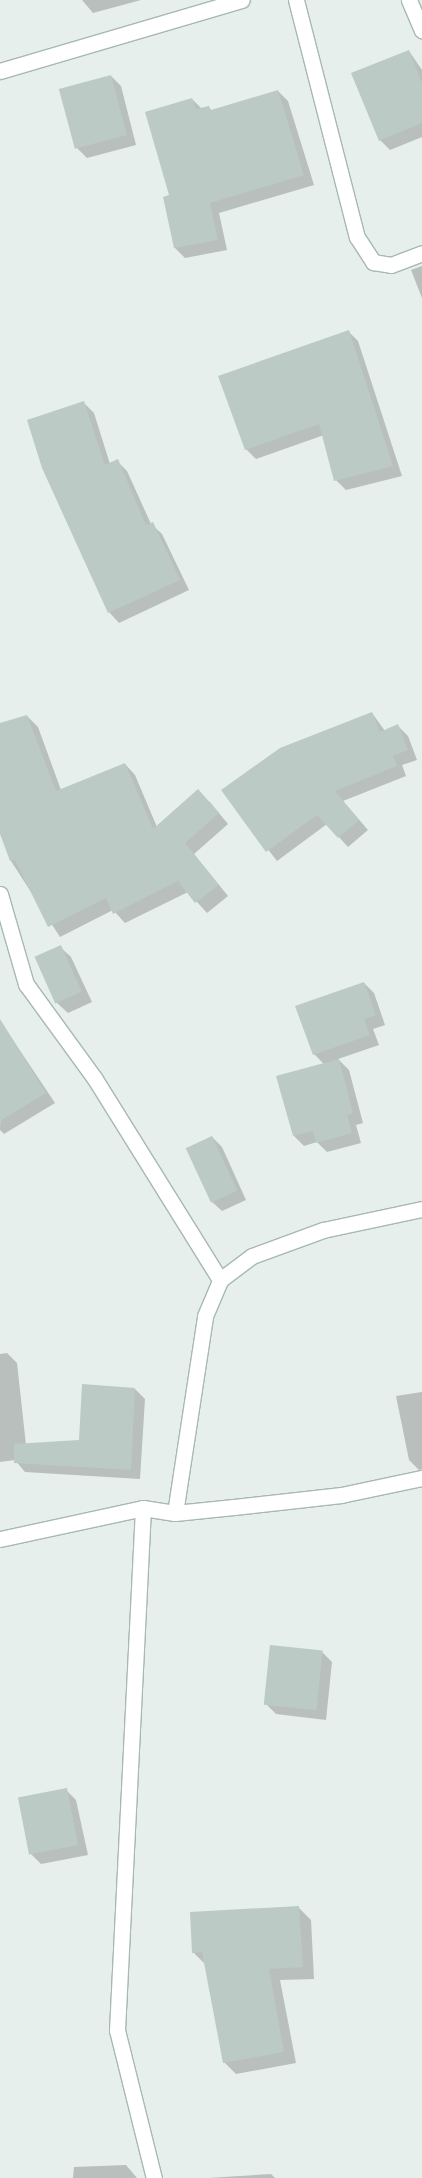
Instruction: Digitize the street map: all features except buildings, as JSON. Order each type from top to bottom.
[{"type":"street","points":[[0,71],[242,0]]},
{"type":"street","points":[[296,0],[357,237],[373,262],[391,266],[422,253]]},
{"type":"street","points":[[409,0],[422,30]]},
{"type":"street","points":[[0,894],[26,984],[95,1080],[220,1280]]},
{"type":"street","points":[[175,1513],[205,1316],[220,1280],[252,1256],[323,1230],[422,1209]]},
{"type":"street","points":[[0,1539],[143,1508],[175,1513],[341,1495],[422,1478]]},
{"type":"street","points":[[143,1508],[117,2030],[154,2178]]}]
